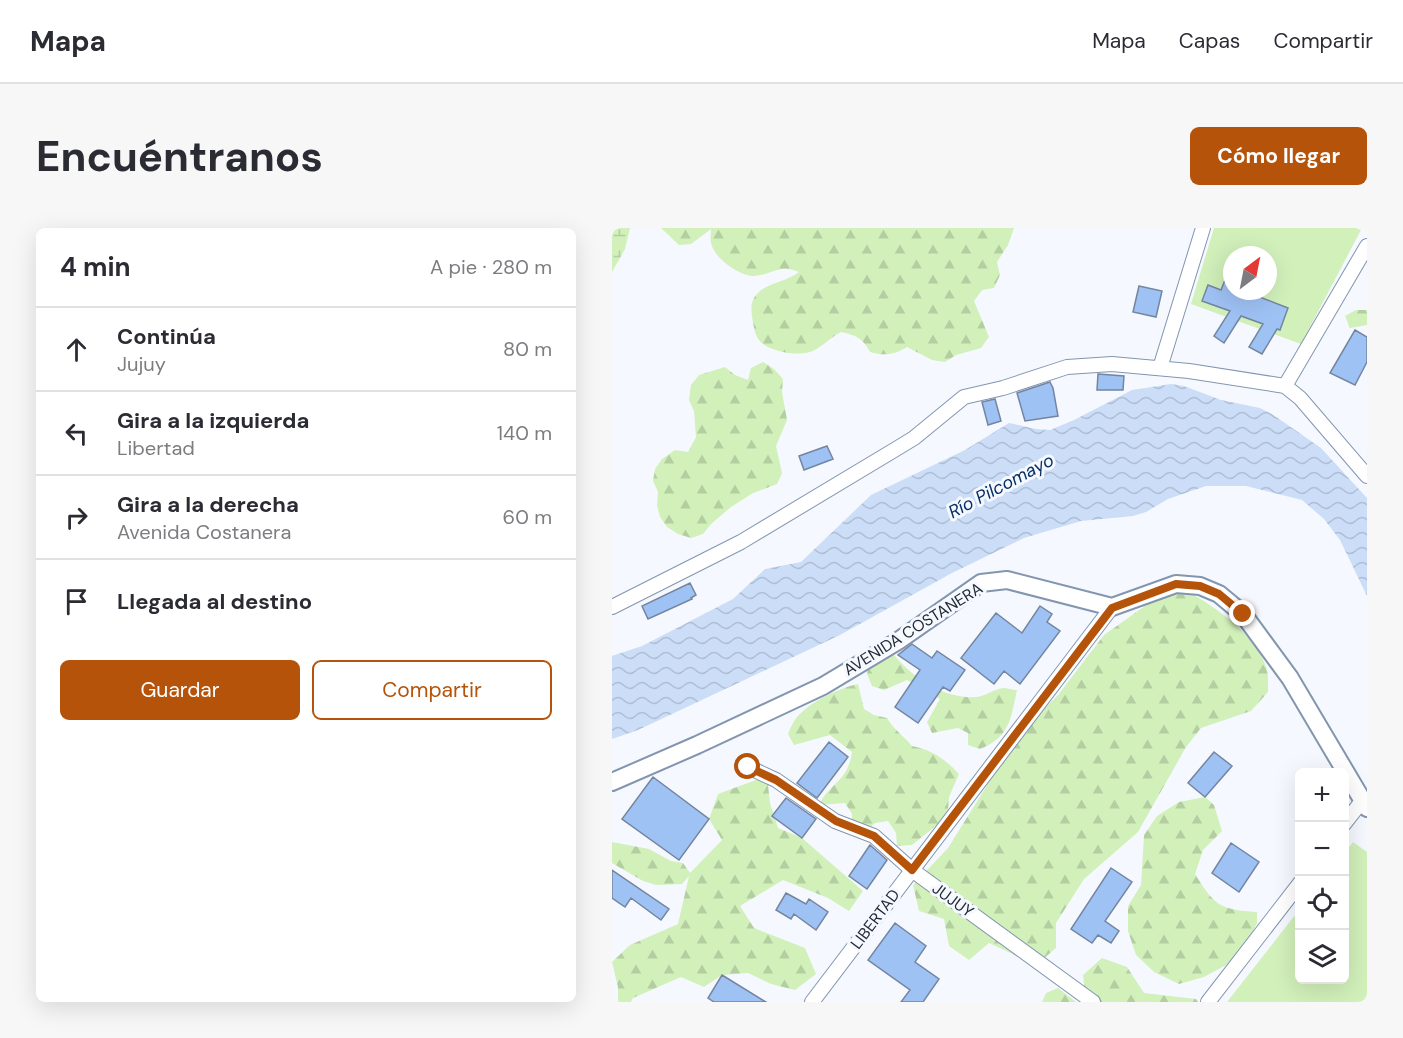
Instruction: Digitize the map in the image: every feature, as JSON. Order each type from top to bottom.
[{"type":"street","points":[[1160,368],[1203,228]]},
{"type":"street","points":[[1285,386],[1367,246]]},
{"type":"street","points":[[612,608],[741,542],[896,450],[964,397],[1003,388],[1067,367],[1112,364],[1160,368],[1285,386],[1300,398],[1367,476]]},
{"type":"street","name":"AVENIDA COSTANERA","points":[[612,782],[697,746],[823,686],[898,640],[981,583],[1007,580],[1112,608]]},
{"type":"street","points":[[1112,608],[1176,584],[1200,586],[1219,594],[1243,614],[1290,678],[1365,804],[1346,822]]},
{"type":"street","name":"LIBERTAD","points":[[812,1002],[1112,608]]},
{"type":"street","name":"JUJUY","points":[[748,767],[776,780],[836,821],[874,836],[912,870],[1093,1002]]},
{"type":"street","points":[[1208,1002],[1295,888]]},
{"type":"green space","points":[[612,228],[630,228],[625,249],[612,272]]},
{"type":"green space","points":[[661,228],[1014,228],[1008,245],[997,262],[1000,275],[994,288],[982,290],[974,301],[989,337],[981,348],[956,355],[945,362],[932,360],[907,347],[889,354],[870,352],[858,338],[841,332],[815,350],[806,353],[788,353],[768,347],[759,340],[756,334],[752,311],[753,300],[761,290],[799,272],[781,269],[754,276],[741,273],[722,260],[713,249],[711,229],[691,244],[679,245]]},
{"type":"green space","points":[[1214,228],[1356,228],[1361,230],[1301,344],[1191,304]]},
{"type":"green space","points":[[1356,310],[1367,310],[1367,325],[1350,328],[1345,316]]},
{"type":"green space","points":[[763,362],[783,379],[782,392],[787,420],[776,446],[782,473],[777,484],[753,493],[731,507],[703,534],[691,538],[678,534],[667,527],[660,517],[657,505],[658,492],[653,481],[655,469],[662,459],[675,450],[688,452],[696,437],[694,411],[689,400],[691,385],[699,375],[725,367],[735,375],[748,380],[751,368]]},
{"type":"green space","points":[[1176,584],[1227,618],[1249,639],[1266,667],[1268,692],[1251,711],[1201,728],[1186,747],[1138,832],[1084,879],[1056,923],[1056,948],[1036,965],[989,943],[969,960],[949,946],[944,919],[919,911],[913,885],[948,848],[1019,734],[1058,695],[1104,635]]},
{"type":"green space","points":[[890,650],[918,677],[952,694],[977,697],[1003,688],[1017,690],[1008,726],[998,739],[980,749],[968,745],[968,733],[958,728],[932,733],[927,722],[940,699],[907,680],[884,690],[872,686],[867,674],[869,662]]},
{"type":"green space","points":[[858,684],[864,709],[874,715],[887,718],[912,746],[938,756],[959,774],[949,797],[948,810],[942,821],[912,845],[897,846],[896,833],[888,821],[875,823],[865,831],[852,827],[852,814],[845,803],[819,805],[823,797],[847,770],[852,752],[830,735],[794,745],[788,734],[797,717],[806,708],[835,692]]},
{"type":"green space","points":[[767,776],[770,803],[778,828],[802,838],[863,891],[849,911],[828,898],[783,880],[740,906],[754,928],[805,948],[816,974],[795,990],[771,984],[748,973],[722,975],[704,987],[681,977],[633,998],[631,1002],[618,1002],[618,987],[612,962],[630,945],[678,924],[689,876],[682,884],[656,885],[643,881],[612,863],[612,842],[649,849],[671,861],[683,863],[690,873],[722,840],[709,819],[718,794]]},
{"type":"green space","points":[[1205,797],[1214,805],[1222,831],[1203,850],[1195,874],[1219,904],[1234,910],[1257,912],[1257,923],[1245,947],[1226,965],[1204,977],[1179,984],[1154,972],[1136,955],[1128,931],[1128,906],[1141,885],[1144,835],[1157,816],[1179,802]]},
{"type":"green space","points":[[1353,842],[1367,852],[1367,1002],[1227,1002],[1295,915],[1295,984],[1349,984],[1349,848]]},
{"type":"green space","points":[[1102,958],[1127,967],[1144,993],[1196,999],[1198,1002],[1088,1002],[1083,975]]},
{"type":"green space","points":[[1058,988],[1076,1002],[1042,1002],[1046,993]]},
{"type":"water","name":"Río Pilcomayo","points":[[1171,384],[1184,386],[1221,400],[1260,408],[1321,448],[1367,498],[1367,596],[1340,540],[1324,519],[1302,500],[1246,486],[1206,486],[1168,499],[1146,512],[1133,516],[1081,521],[1024,538],[952,573],[840,635],[638,730],[612,739],[612,656],[642,646],[733,599],[765,569],[801,562],[871,495],[965,450],[1009,423],[1050,430],[1132,390]]},
{"type":"building","points":[[1208,285],[1221,290],[1223,285],[1223,300],[1267,300],[1288,308],[1280,330],[1277,329],[1262,354],[1249,347],[1263,324],[1241,316],[1224,343],[1214,336],[1230,311],[1202,301]]},
{"type":"building","points":[[1139,286],[1162,291],[1156,317],[1133,312]]},
{"type":"building","points":[[1355,330],[1367,337],[1367,362],[1355,385],[1330,373]]},
{"type":"building","points":[[1098,374],[1124,376],[1123,390],[1097,390]]},
{"type":"building","points":[[1050,382],[1058,416],[1025,421],[1017,393]]},
{"type":"building","points":[[995,399],[1001,421],[988,425],[982,402]]},
{"type":"building","points":[[827,446],[833,459],[804,470],[799,456]]},
{"type":"building","points":[[690,583],[696,595],[692,599],[648,619],[642,606]]},
{"type":"building","points":[[1040,606],[1052,614],[1047,622],[1060,631],[1020,684],[1004,671],[994,684],[961,658],[996,613],[1022,633]]},
{"type":"building","points":[[912,644],[932,658],[937,651],[965,670],[950,691],[943,687],[918,723],[895,707],[920,670],[898,655]]},
{"type":"building","points":[[829,742],[848,757],[817,798],[797,783]]},
{"type":"building","points":[[1214,752],[1232,766],[1205,797],[1188,783]]},
{"type":"building","points":[[653,777],[709,819],[679,860],[622,819]]},
{"type":"building","points":[[786,798],[816,819],[802,838],[772,816]]},
{"type":"building","points":[[1231,843],[1259,862],[1239,892],[1212,873]]},
{"type":"building","points":[[870,845],[887,860],[867,889],[849,876]]},
{"type":"building","points":[[1111,868],[1132,882],[1105,921],[1119,931],[1111,943],[1098,935],[1092,943],[1071,929]]},
{"type":"building","points":[[612,870],[669,909],[661,920],[631,898],[625,907],[612,898]]},
{"type":"building","points":[[786,893],[806,904],[809,899],[828,912],[816,930],[794,914],[791,919],[776,910]]},
{"type":"building","points":[[895,923],[926,946],[915,962],[939,979],[923,1002],[901,1002],[910,990],[868,960]]},
{"type":"building","points":[[722,975],[766,1002],[714,1002],[708,998]]},
{"type":"route","points":[[748,767],[776,780],[836,821],[874,836],[912,870],[1112,608],[1176,584],[1200,586],[1219,594],[1243,614]]}]
